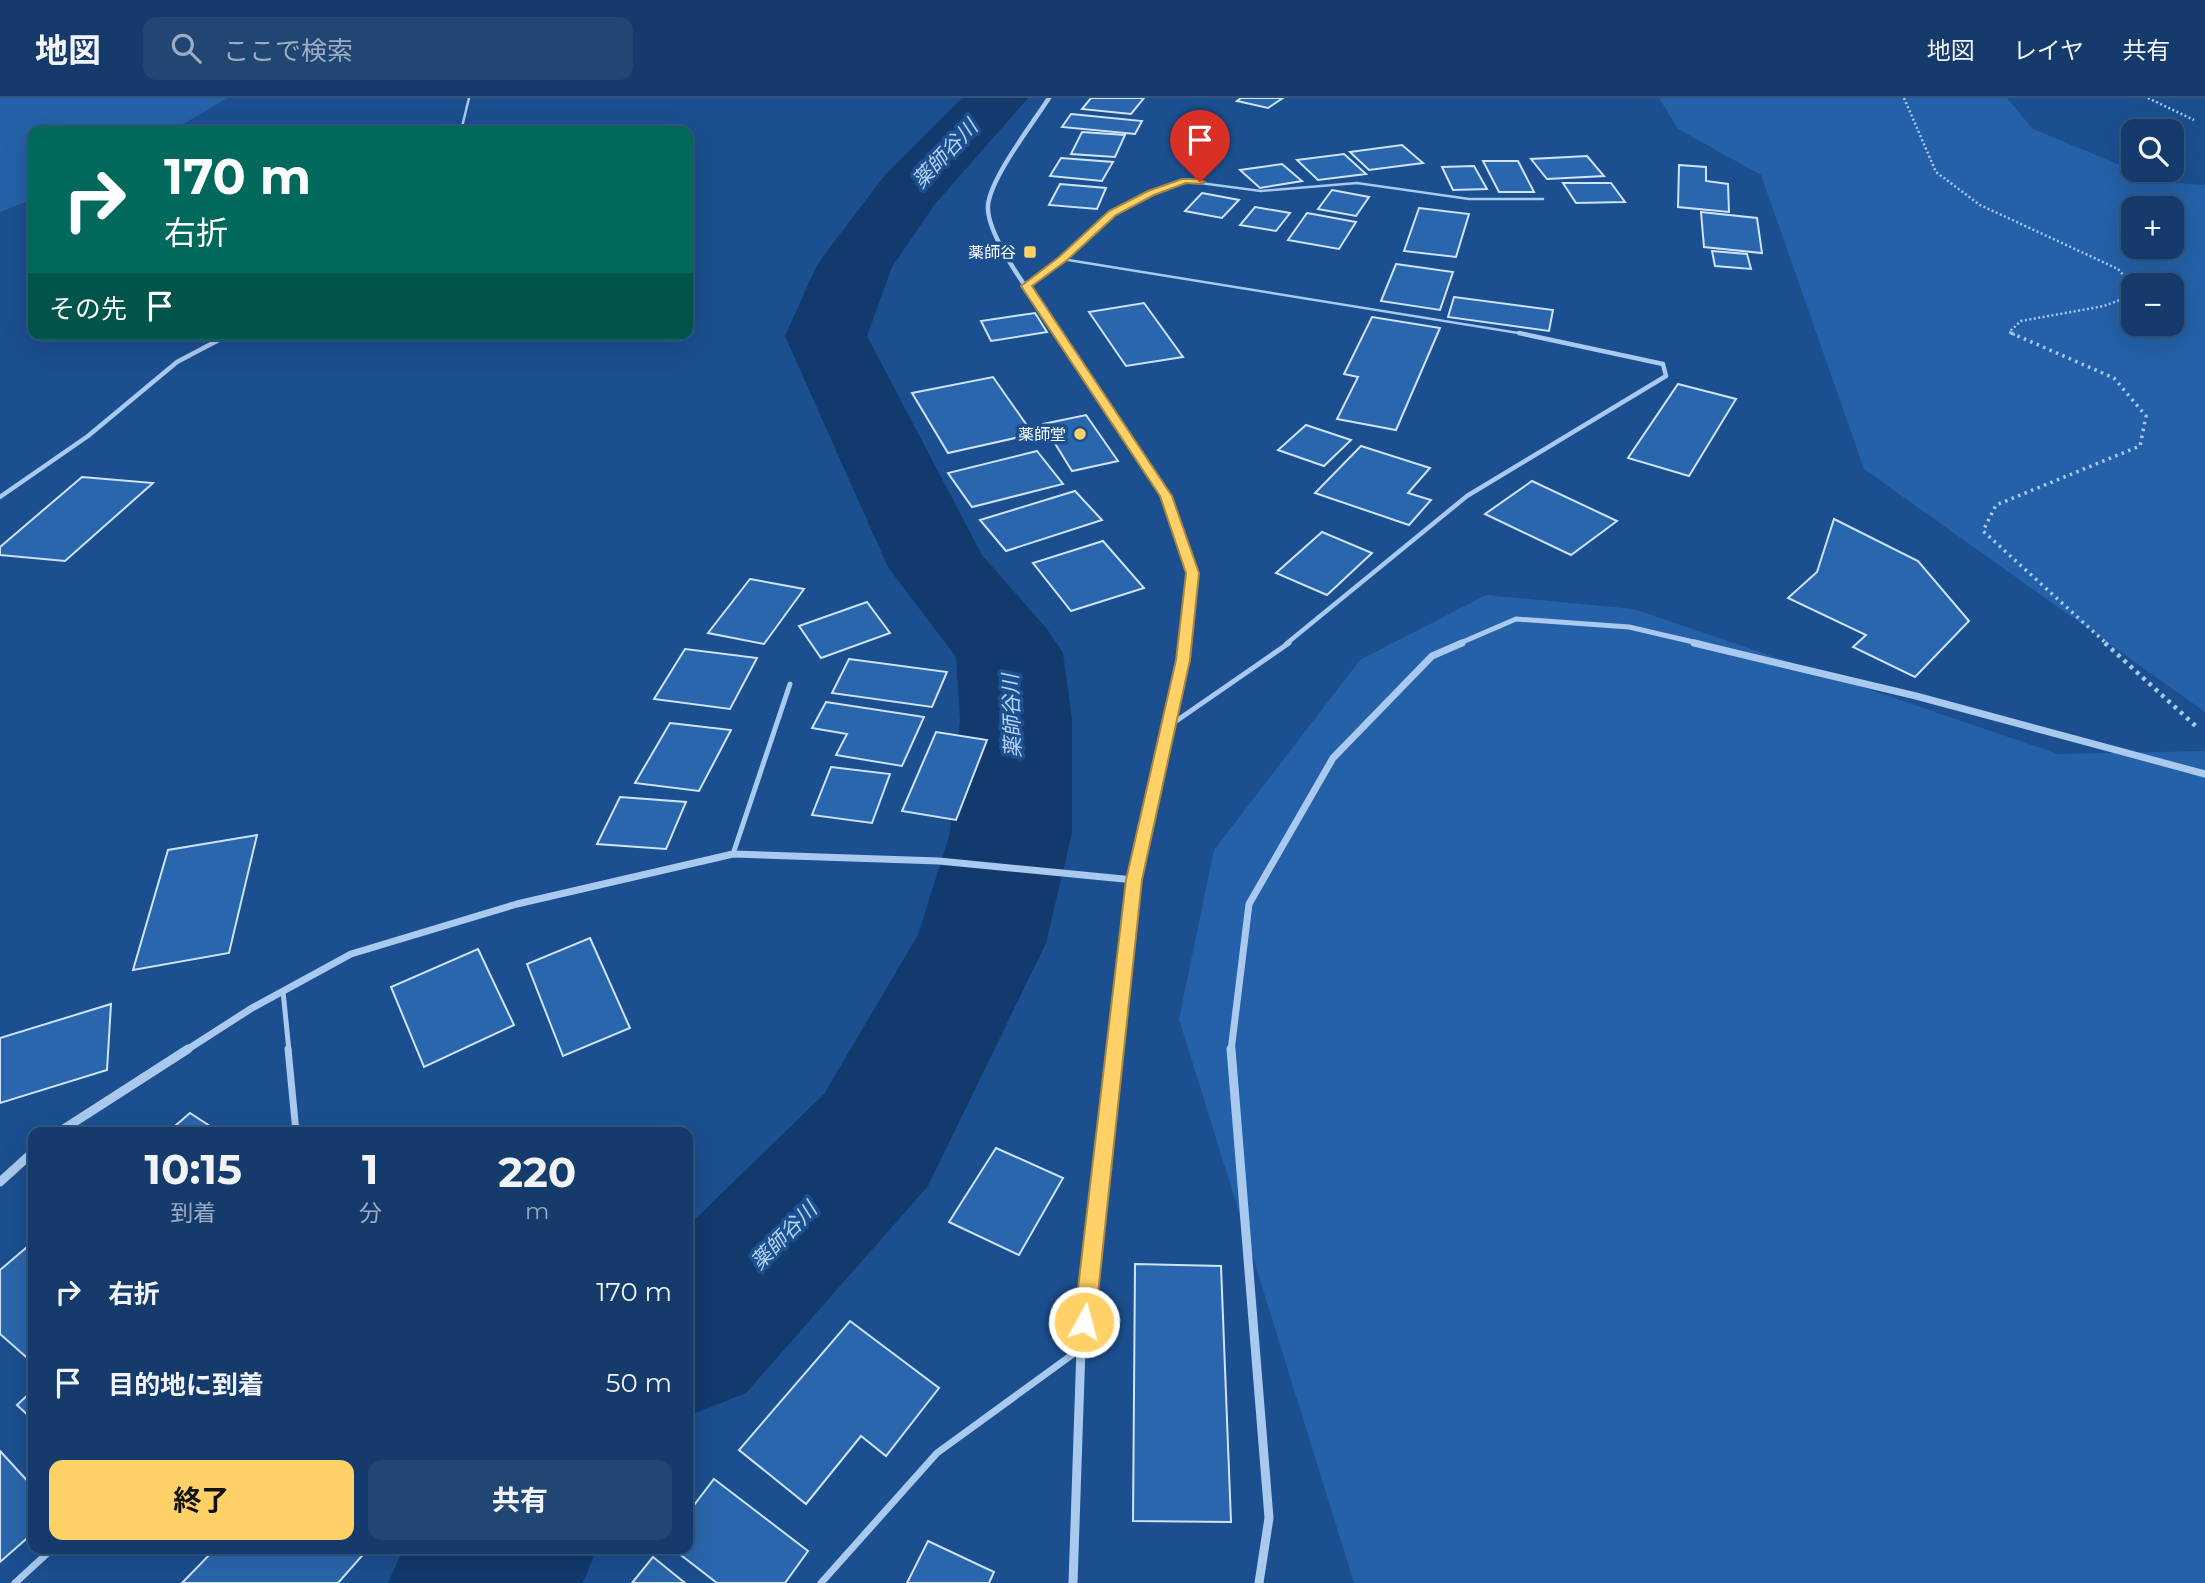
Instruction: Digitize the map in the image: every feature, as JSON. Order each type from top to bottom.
[{"type":"street","points":[[1049,98],[1000,174],[988,205],[995,238],[1166,496],[1192,573],[1183,660],[1134,880],[1081,1348],[1073,1583]]},
{"type":"street","points":[[1259,1583],[1269,1518],[1231,1053],[1249,904],[1334,758],[1432,656],[1516,620],[1629,627],[1916,696],[2205,774]]},
{"type":"street","points":[[67,1127],[252,1008],[351,954],[517,904],[733,854],[939,862],[1134,880]]},
{"type":"street","points":[[0,1182],[28,1157]]},
{"type":"lane","points":[[462,126],[469,98]]},
{"type":"lane","points":[[1026,286],[1062,259],[1112,213],[1151,193],[1185,181],[1261,191],[1357,183],[1469,199],[1544,199]]},
{"type":"lane","points":[[1062,259],[1537,337],[1663,364],[1666,376],[1467,496],[1300,635],[1169,726]]},
{"type":"lane","points":[[0,497],[88,436],[177,362],[219,340]]},
{"type":"lane","points":[[733,854],[790,684]]},
{"type":"lane","points":[[284,990],[296,1127]]},
{"type":"lane","points":[[821,1583],[937,1453],[1081,1348]]},
{"type":"lane","points":[[15,1583],[47,1554]]},
{"type":"path","points":[[1904,98],[1936,172],[1980,205],[2122,273]]},
{"type":"path","points":[[2148,98],[2194,120]]},
{"type":"path","points":[[2121,300],[2104,306],[2021,321],[2009,332],[2114,378],[2146,416],[2140,446],[1996,505],[1983,531],[2205,734]]},
{"type":"shaded area","points":[[0,98],[227,98],[180,126],[28,126],[28,201],[0,212]]},
{"type":"shaded area","points":[[1659,98],[2007,98],[2033,129],[2121,165],[2121,182],[2205,185],[2205,712],[1864,469],[1761,175],[1678,129]]},
{"type":"shaded area","points":[[1486,595],[1634,609],[2058,754],[2205,751],[2205,1583],[1354,1583],[1179,1019],[1214,850],[1360,660]]},
{"type":"building","points":[[1091,98],[1144,98],[1131,114],[1082,109]]},
{"type":"building","points":[[1241,98],[1283,98],[1268,108],[1237,101]]},
{"type":"building","points":[[1071,114],[1142,121],[1135,134],[1062,127]]},
{"type":"building","points":[[1082,132],[1125,135],[1115,157],[1071,154]]},
{"type":"building","points":[[1402,145],[1423,163],[1369,170],[1350,152]]},
{"type":"building","points":[[1344,154],[1366,174],[1318,180],[1297,160]]},
{"type":"building","points":[[1587,156],[1604,176],[1547,179],[1531,159]]},
{"type":"building","points":[[1061,158],[1113,162],[1102,181],[1050,176]]},
{"type":"building","points":[[1483,161],[1518,161],[1534,192],[1499,192]]},
{"type":"building","points":[[1282,164],[1302,181],[1260,188],[1240,170]]},
{"type":"building","points":[[1679,165],[1706,167],[1706,181],[1728,184],[1729,212],[1678,207]]},
{"type":"building","points":[[1474,166],[1487,189],[1453,190],[1442,167]]},
{"type":"building","points":[[1563,183],[1611,183],[1625,202],[1576,203]]},
{"type":"building","points":[[1060,184],[1106,188],[1097,209],[1049,205]]},
{"type":"building","points":[[1332,190],[1369,197],[1356,216],[1318,209]]},
{"type":"building","points":[[1202,193],[1239,200],[1222,218],[1185,211]]},
{"type":"building","points":[[1255,207],[1290,213],[1276,231],[1240,225]]},
{"type":"building","points":[[1419,208],[1469,214],[1456,257],[1404,251]]},
{"type":"building","points":[[1701,212],[1757,218],[1762,253],[1704,247]]},
{"type":"building","points":[[1307,213],[1356,222],[1339,249],[1288,240]]},
{"type":"building","points":[[1712,251],[1747,254],[1751,269],[1715,266]]},
{"type":"building","points":[[1396,264],[1453,272],[1440,310],[1381,301]]},
{"type":"building","points":[[1454,297],[1553,310],[1549,331],[1448,317]]},
{"type":"building","points":[[1144,303],[1183,357],[1126,366],[1089,312]]},
{"type":"building","points":[[1035,313],[1047,332],[991,341],[981,321]]},
{"type":"building","points":[[1372,317],[1440,328],[1396,430],[1337,419],[1358,377],[1344,374]]},
{"type":"building","points":[[993,377],[1033,434],[948,453],[912,393]]},
{"type":"building","points":[[1678,384],[1736,399],[1689,476],[1628,458]]},
{"type":"building","points":[[1086,415],[1118,461],[1072,471],[1043,424]]},
{"type":"building","points":[[1306,425],[1351,440],[1324,466],[1278,450]]},
{"type":"building","points":[[1361,446],[1430,468],[1408,493],[1431,500],[1409,525],[1315,493]]},
{"type":"building","points":[[1037,451],[1063,484],[972,507],[948,473]]},
{"type":"building","points":[[82,477],[153,483],[65,561],[0,555],[0,547]]},
{"type":"building","points":[[1532,481],[1617,521],[1571,555],[1485,514]]},
{"type":"building","points":[[1075,491],[1102,520],[1006,551],[980,520]]},
{"type":"building","points":[[1834,519],[1918,561],[1969,621],[1915,677],[1853,647],[1866,635],[1788,598],[1817,572]]},
{"type":"building","points":[[1322,532],[1372,553],[1327,595],[1276,573]]},
{"type":"building","points":[[1103,541],[1144,588],[1071,611],[1033,563]]},
{"type":"building","points":[[750,579],[804,589],[764,644],[708,633]]},
{"type":"building","points":[[867,602],[890,633],[821,658],[799,626]]},
{"type":"building","points":[[685,649],[757,658],[730,709],[654,699]]},
{"type":"building","points":[[849,659],[947,672],[932,707],[832,693]]},
{"type":"building","points":[[826,702],[924,717],[902,766],[836,755],[847,734],[812,728]]},
{"type":"building","points":[[670,723],[731,730],[699,791],[635,783]]},
{"type":"building","points":[[936,732],[987,740],[956,820],[902,811]]},
{"type":"building","points":[[831,767],[890,774],[872,823],[812,815]]},
{"type":"building","points":[[620,797],[686,802],[666,849],[597,844]]},
{"type":"building","points":[[257,835],[229,953],[133,970],[168,850]]},
{"type":"building","points":[[590,938],[630,1028],[563,1056],[527,964]]},
{"type":"building","points":[[478,949],[514,1025],[424,1067],[391,987]]},
{"type":"building","points":[[111,1004],[107,1070],[0,1103],[0,1038]]},
{"type":"building","points":[[190,1113],[211,1127],[174,1127]]},
{"type":"building","points":[[996,1148],[1063,1178],[1019,1255],[949,1222]]},
{"type":"building","points":[[28,1246],[28,1359],[0,1334],[0,1270]]},
{"type":"building","points":[[1135,1264],[1221,1266],[1231,1522],[1133,1521]]},
{"type":"building","points":[[850,1321],[939,1388],[886,1456],[861,1436],[806,1504],[739,1450]]},
{"type":"building","points":[[28,1395],[28,1415],[17,1405]]},
{"type":"building","points":[[0,1451],[28,1482],[28,1537],[0,1562]]},
{"type":"building","points":[[714,1479],[808,1551],[785,1583],[717,1583],[679,1554],[693,1554],[693,1506]]},
{"type":"building","points":[[928,1541],[994,1572],[989,1583],[907,1583]]},
{"type":"building","points":[[210,1554],[364,1554],[338,1583],[182,1583]]},
{"type":"building","points":[[653,1557],[685,1583],[632,1583]]},
{"type":"waterway","name":"薬師谷川","points":[[693,1332],[876,1140],[981,943],[1011,833],[1016,719],[1009,653],[938,567],[826,336],[854,267],[910,190],[997,98]]},
{"type":"waterway","name":"薬師谷川","points":[[480,1583],[503,1554]]},
{"type":"place","name":"薬師谷","points":[[1030,252]]},
{"type":"place","name":"薬師堂","points":[[1080,434]]},
{"type":"route","points":[[1084,1322],[1134,880],[1183,660],[1192,573],[1166,496],[1054,324],[1026,286],[1062,259],[1112,213],[1151,193],[1185,181],[1200,182]]}]
